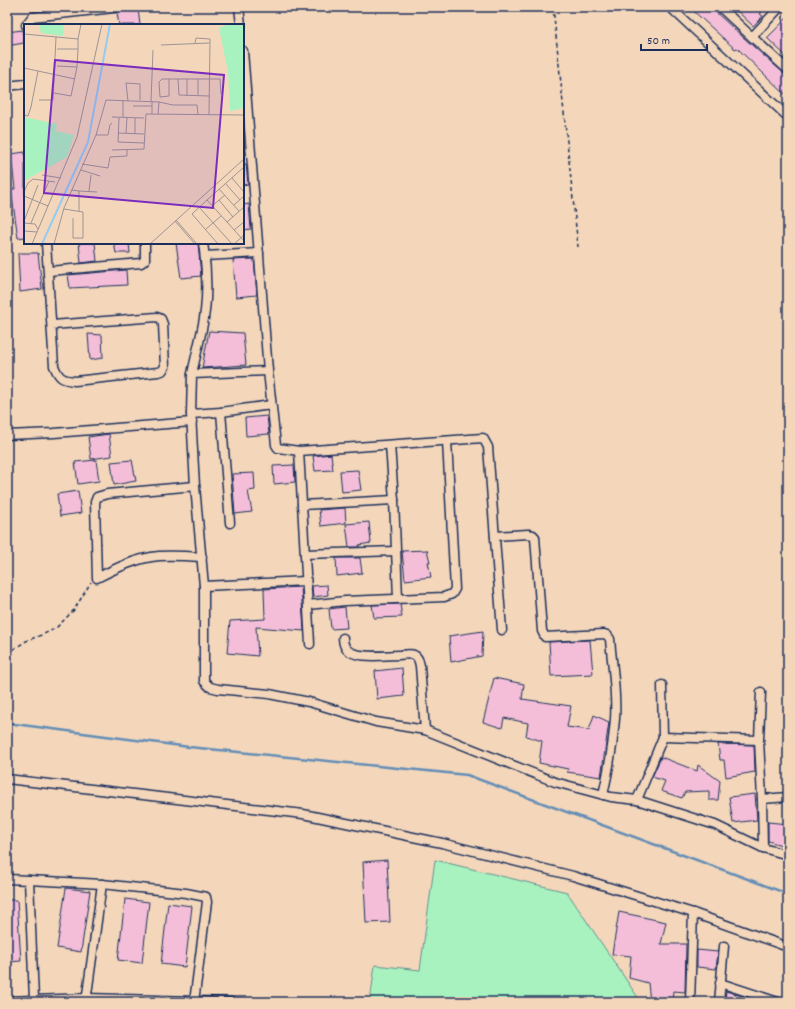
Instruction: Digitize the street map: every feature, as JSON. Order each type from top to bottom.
[{"type":"street","points":[[239,7],[241,24]]},
{"type":"street","points":[[670,7],[788,117]]},
{"type":"street","points":[[720,7],[788,70]]},
{"type":"street","points":[[752,37],[780,7]]},
{"type":"street","points":[[27,24],[32,17],[114,8]]},
{"type":"street","points":[[244,67],[246,133],[260,254],[268,371],[276,445],[278,448],[299,451],[483,438],[486,443],[502,630]]},
{"type":"street","points":[[7,86],[24,84]]},
{"type":"street","points":[[46,244],[54,366],[58,374],[64,380],[75,381],[158,372],[162,371],[165,367],[163,324],[161,319],[157,317],[52,324]]},
{"type":"street","points":[[49,271],[141,263],[145,260],[145,244]]},
{"type":"street","points":[[203,244],[205,256],[205,308],[192,374],[192,422],[204,586],[204,681],[210,686],[218,689],[269,694],[309,702],[376,722],[425,730],[555,782],[604,794],[638,800],[715,825],[763,848],[788,855]]},
{"type":"street","points":[[205,256],[260,254]]},
{"type":"street","points":[[192,374],[268,371]]},
{"type":"street","points":[[192,414],[221,412],[271,405]]},
{"type":"street","points":[[221,412],[230,523]]},
{"type":"street","points":[[7,435],[54,433],[192,422]]},
{"type":"street","points":[[308,605],[398,598],[444,597],[452,594],[455,589],[446,441]]},
{"type":"street","points":[[390,445],[398,598]]},
{"type":"street","points":[[299,451],[310,644]]},
{"type":"street","points":[[196,486],[107,494],[97,497],[95,502],[97,578],[139,560],[157,556],[202,557]]},
{"type":"street","points":[[302,505],[394,500]]},
{"type":"street","points":[[495,536],[528,534],[535,537],[542,631],[545,637],[604,634],[608,635],[610,639],[614,681],[615,717],[612,753],[604,794]]},
{"type":"street","points":[[305,554],[396,551]]},
{"type":"street","points":[[204,586],[306,581]]},
{"type":"street","points":[[343,638],[344,647],[354,654],[381,656],[408,654],[414,655],[418,658],[420,666],[425,730]]},
{"type":"street","points":[[638,800],[663,737],[662,685]]},
{"type":"street","points":[[761,692],[759,740],[763,848]]},
{"type":"street","points":[[663,737],[759,740]]},
{"type":"street","points":[[7,779],[303,814],[442,843],[573,876],[694,913],[788,947]]},
{"type":"street","points":[[762,799],[788,797]]},
{"type":"street","points":[[7,879],[102,884],[186,893],[206,897],[207,902],[194,1002]]},
{"type":"street","points":[[29,880],[34,999]]},
{"type":"street","points":[[86,1000],[102,884]]},
{"type":"street","points":[[690,1002],[694,913]]},
{"type":"street","points":[[719,1002],[724,946]]},
{"type":"street","points":[[720,983],[778,1002]]},
{"type":"street","points":[[7,1001],[34,999],[232,1002]]},
{"type":"path","points":[[553,7],[578,247]]},
{"type":"path","points":[[7,653],[28,640],[56,628],[74,610],[90,583],[97,578]]},
{"type":"green space","points":[[435,860],[567,892],[641,1002],[370,1002],[375,965],[420,970]]},
{"type":"building","points":[[689,7],[710,7],[788,77],[788,97],[737,48],[735,49]]},
{"type":"building","points":[[733,7],[766,7],[760,14],[763,16],[753,26]]},
{"type":"building","points":[[138,9],[140,24],[119,24],[118,11]]},
{"type":"building","points":[[788,17],[788,58],[767,38]]},
{"type":"building","points":[[22,30],[24,43],[7,46],[7,32]]},
{"type":"building","points":[[24,152],[24,237],[18,238],[11,189],[15,189],[11,154]]},
{"type":"building","points":[[244,164],[246,164],[248,184],[244,185]]},
{"type":"building","points":[[249,204],[251,229],[244,230],[244,205]]},
{"type":"building","points":[[79,244],[95,244],[97,261],[81,263]]},
{"type":"building","points":[[114,244],[129,244],[130,253],[116,253]]},
{"type":"building","points":[[176,244],[198,244],[201,276],[181,278]]},
{"type":"building","points":[[18,253],[38,253],[42,289],[20,292]]},
{"type":"building","points":[[254,259],[257,295],[236,297],[233,260]]},
{"type":"building","points":[[126,270],[127,285],[70,288],[68,275]]},
{"type":"building","points":[[209,331],[243,333],[246,365],[202,368]]},
{"type":"building","points":[[88,334],[102,335],[103,358],[90,360]]},
{"type":"building","points":[[267,416],[269,434],[246,436],[245,418]]},
{"type":"building","points":[[109,434],[112,456],[91,459],[88,437]]},
{"type":"building","points":[[331,454],[333,470],[315,471],[313,456]]},
{"type":"building","points":[[96,460],[99,481],[78,484],[75,462]]},
{"type":"building","points":[[132,460],[136,481],[114,485],[111,462]]},
{"type":"building","points":[[294,465],[295,482],[274,484],[273,466]]},
{"type":"building","points":[[358,470],[361,490],[342,492],[340,471]]},
{"type":"building","points":[[254,473],[255,490],[248,491],[252,512],[235,514],[232,474]]},
{"type":"building","points":[[78,491],[81,513],[60,516],[57,494]]},
{"type":"building","points":[[345,508],[346,523],[321,526],[319,510]]},
{"type":"building","points":[[369,522],[371,543],[359,545],[359,547],[349,547],[346,524]]},
{"type":"building","points":[[427,550],[430,562],[428,562],[431,577],[405,580],[402,551]]},
{"type":"building","points":[[336,558],[360,558],[362,573],[337,576]]},
{"type":"building","points":[[327,585],[328,595],[313,597],[312,586]]},
{"type":"building","points":[[301,587],[304,631],[256,627],[258,656],[227,653],[230,621],[265,619],[264,589]]},
{"type":"building","points":[[400,604],[402,617],[374,618],[372,605]]},
{"type":"building","points":[[345,607],[347,628],[331,629],[329,609]]},
{"type":"building","points":[[483,631],[482,656],[451,662],[449,636]]},
{"type":"building","points":[[590,640],[593,674],[551,676],[549,642]]},
{"type":"building","points":[[402,668],[404,696],[377,699],[375,671]]},
{"type":"building","points":[[494,678],[524,684],[522,699],[571,706],[567,727],[589,730],[594,715],[609,722],[601,777],[567,772],[568,769],[539,763],[542,741],[526,736],[528,723],[504,718],[502,728],[483,722]]},
{"type":"building","points":[[718,744],[754,745],[755,772],[726,777],[724,760],[720,760]]},
{"type":"building","points":[[661,757],[697,771],[698,765],[720,781],[718,800],[709,800],[709,791],[685,792],[682,798],[661,791],[665,781],[652,777]]},
{"type":"building","points":[[755,794],[757,820],[733,823],[729,797]]},
{"type":"building","points":[[768,822],[788,824],[788,847],[768,841]]},
{"type":"building","points":[[387,860],[390,922],[366,923],[363,862]]},
{"type":"building","points":[[66,888],[90,891],[81,952],[57,948]]},
{"type":"building","points":[[125,899],[149,902],[142,963],[118,960]]},
{"type":"building","points":[[7,900],[17,900],[21,961],[7,962]]},
{"type":"building","points":[[168,903],[192,906],[185,967],[161,964]]},
{"type":"building","points":[[619,912],[666,922],[661,944],[686,944],[685,992],[673,991],[672,1002],[650,1002],[648,983],[629,978],[631,956],[612,954]]},
{"type":"building","points":[[697,950],[718,952],[716,969],[697,967]]},
{"type":"building","points":[[726,991],[760,1002],[725,1002]]},
{"type":"waterway","points":[[7,723],[189,747],[467,775],[788,894]]}]
